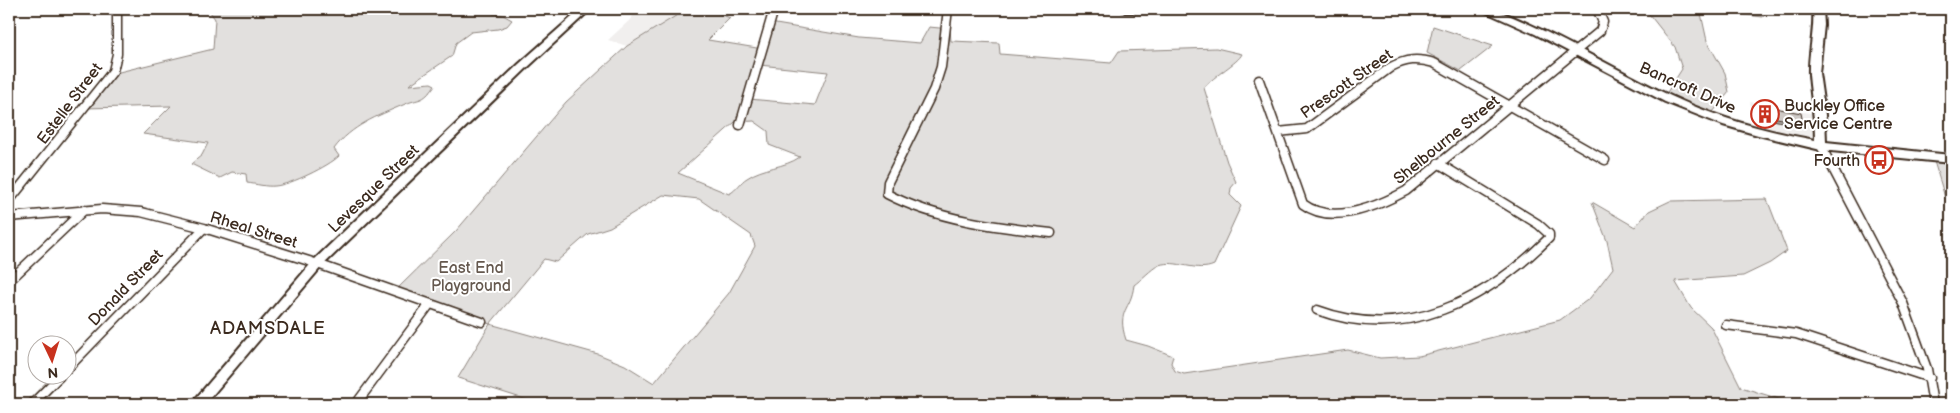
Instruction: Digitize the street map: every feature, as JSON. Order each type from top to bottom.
[{"type":"street","name":"Estelle Street","points":[[9,201],[109,77],[116,54],[117,9]]},
{"type":"street","name":"Levesque Street","points":[[197,404],[318,264],[522,66],[586,9]]},
{"type":"street","points":[[740,125],[774,9]]},
{"type":"street","points":[[948,9],[941,67],[888,182],[888,194],[898,201],[986,224],[1051,233]]},
{"type":"street","points":[[1125,9],[1178,9]]},
{"type":"street","name":"Bancroft Drive","points":[[1484,9],[1527,26],[1677,103],[1709,117],[1756,133],[1821,146],[1951,159]]},
{"type":"street","name":"Shelbourne Street","points":[[1259,80],[1303,204],[1308,210],[1326,215],[1366,207],[1396,197],[1576,51],[1602,27],[1602,17],[1597,9]]},
{"type":"street","points":[[1818,9],[1814,73],[1820,116],[1821,146],[1914,324],[1930,378],[1933,404]]},
{"type":"street","points":[[1948,9],[1951,14]]},
{"type":"street","name":"Prescott Street","points":[[1278,132],[1307,129],[1391,67],[1410,59],[1423,60],[1434,64],[1606,160]]},
{"type":"street","points":[[1316,310],[1335,317],[1367,322],[1404,318],[1460,303],[1483,292],[1509,273],[1549,238],[1549,234],[1538,224],[1438,163]]},
{"type":"street","name":"Rheal Street","points":[[9,217],[84,210],[128,210],[204,228],[318,264],[482,322]]},
{"type":"street","points":[[9,281],[84,210]]},
{"type":"street","name":"Donald Street","points":[[78,358],[204,228]]},
{"type":"street","points":[[356,404],[430,304]]},
{"type":"street","points":[[1726,326],[1796,334],[1930,378]]},
{"type":"street","points":[[32,404],[50,386]]},
{"type":"shaded area","points":[[637,9],[687,9],[627,46],[608,40],[631,19]]},
{"type":"shaded area","points":[[1750,102],[1820,115],[1821,145],[1758,133]]},
{"type":"green space","points":[[208,9],[490,9],[493,14],[503,15],[512,20],[507,26],[498,29],[471,32],[456,43],[452,56],[409,85],[431,83],[435,85],[424,98],[384,113],[356,128],[334,149],[339,156],[334,160],[299,179],[282,185],[268,186],[247,183],[246,174],[232,172],[220,178],[191,164],[202,155],[208,143],[143,134],[171,106],[85,108],[111,74],[213,49],[215,19]]},
{"type":"green space","name":"East End Playground","points":[[687,9],[708,9],[730,18],[708,40],[763,49],[770,23],[859,38],[920,43],[929,27],[950,29],[951,41],[999,43],[1000,54],[1111,63],[1119,51],[1216,48],[1242,54],[1240,58],[1204,88],[1227,162],[1236,182],[1231,188],[1230,195],[1241,206],[1214,265],[1201,268],[1172,264],[1159,265],[1134,285],[1123,316],[1123,330],[1126,340],[1173,356],[1171,363],[1175,371],[1184,374],[1348,350],[1380,358],[1419,356],[1560,320],[1590,298],[1613,268],[1607,241],[1592,202],[1635,227],[1649,211],[1670,201],[1767,199],[1787,251],[1770,263],[1743,276],[1675,281],[1691,308],[1711,327],[1741,387],[1795,404],[540,404],[458,378],[490,324],[396,290],[456,231],[566,102],[627,46]],"holes":[[[759,65],[828,72],[815,105],[749,99]],[[754,121],[768,131],[769,145],[800,157],[794,161],[753,174],[729,194],[678,173],[735,122]],[[663,195],[699,199],[751,235],[755,246],[729,293],[654,383],[625,365],[598,354],[490,324],[544,259],[556,262],[588,234],[610,227]]]},
{"type":"green space","points":[[1645,9],[1700,9],[1707,41],[1725,73],[1729,92],[1709,117],[1664,97],[1682,69],[1675,47]]},
{"type":"green space","points":[[1700,9],[1768,9],[1763,17]]},
{"type":"green space","points":[[1433,26],[1493,46],[1461,71],[1427,53]]},
{"type":"green space","points":[[1933,158],[1951,160],[1951,217]]},
{"type":"building","points":[[1759,105],[1801,113],[1803,123],[1761,115]]},
{"type":"place","name":"Buckley Office Service Centre","points":[[1765,114]]},
{"type":"place","name":"Fourth","points":[[1879,160]]},
{"type":"district","name":"ADAMSDALE","points":[[268,328]]}]
